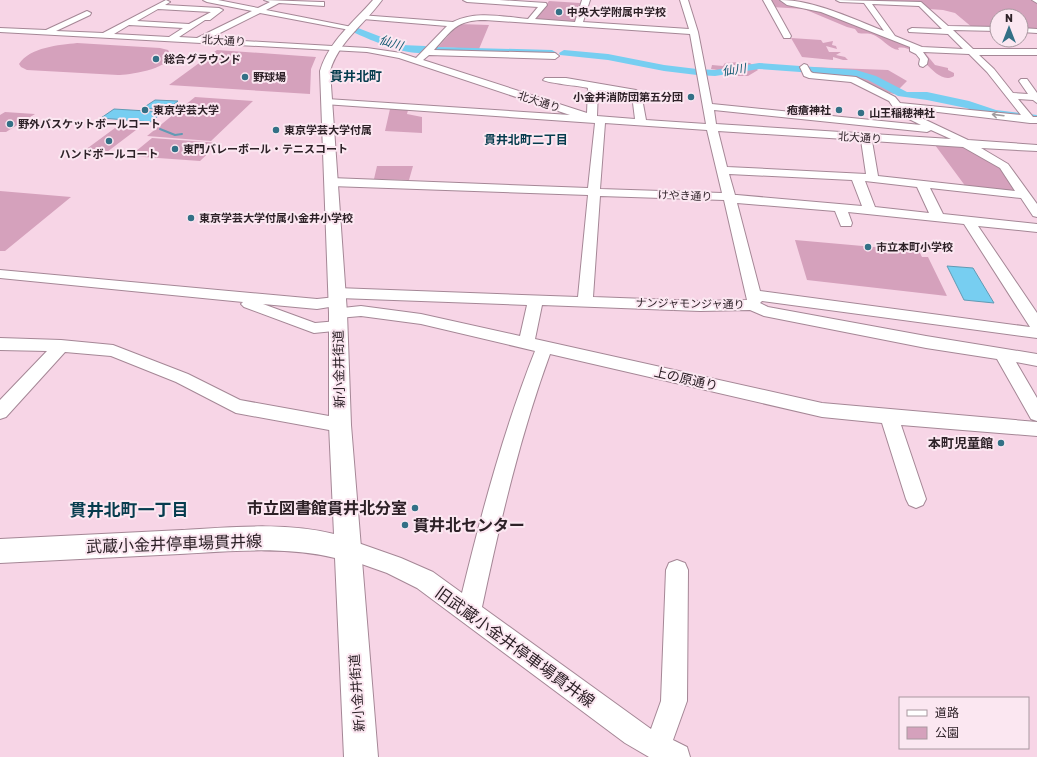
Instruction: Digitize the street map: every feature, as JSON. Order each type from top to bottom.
[{"type":"main road","name":"新小金井街道","points":[[361,757],[340,425],[338,308],[325,71],[335,48],[378,0]]},
{"type":"main road","name":"武蔵小金井停車場貫井線","points":[[0,551],[207,540],[266,539],[319,542],[347,549]]},
{"type":"street","points":[[106,35],[170,0]]},
{"type":"street","points":[[207,0],[352,29]]},
{"type":"street","points":[[268,0],[321,4]]},
{"type":"street","points":[[200,40],[261,11],[279,0]]},
{"type":"street","points":[[299,18],[328,0]]},
{"type":"street","points":[[467,0],[472,9],[485,18],[694,32]]},
{"type":"street","points":[[578,25],[586,0]]},
{"type":"street","name":"ナンジャモンジャ通り","points":[[338,308],[536,299],[700,306],[753,300],[707,106],[694,32],[684,0]]},
{"type":"street","points":[[767,0],[788,36]]},
{"type":"street","points":[[784,0],[790,3],[819,9],[919,48]]},
{"type":"street","points":[[837,0],[848,20]]},
{"type":"street","points":[[840,0],[921,4],[991,71],[1009,95],[1032,119]]},
{"type":"street","points":[[866,1],[892,37]]},
{"type":"street","points":[[416,61],[430,50],[472,9],[543,5],[530,21]]},
{"type":"street","points":[[157,7],[219,10],[207,18],[188,17]]},
{"type":"street","points":[[47,32],[87,13]]},
{"type":"street","points":[[363,17],[455,24]]},
{"type":"street","points":[[171,39],[203,18]]},
{"type":"street","points":[[68,22],[84,23]]},
{"type":"street","points":[[108,24],[190,26]]},
{"type":"street","name":"北大通り","points":[[0,30],[380,51],[416,61],[596,119],[968,145],[1037,148]]},
{"type":"street","points":[[957,39],[917,37],[912,30],[989,30]]},
{"type":"street","points":[[923,64],[924,59],[919,52],[913,49],[919,48],[970,52],[1036,52]]},
{"type":"street","points":[[430,50],[555,56]]},
{"type":"street","points":[[805,69],[809,75],[816,77],[853,79],[890,98],[900,106],[901,111],[907,115],[943,130],[1004,166],[1037,213]]},
{"type":"street","points":[[548,80],[566,81],[636,93],[641,122]]},
{"type":"street","points":[[1024,81],[1036,99]]},
{"type":"street","points":[[585,301],[595,192],[596,119],[592,86]]},
{"type":"street","points":[[1009,95],[1036,99]]},
{"type":"street","points":[[327,102],[596,119]]},
{"type":"street","points":[[707,106],[943,130]]},
{"type":"street","points":[[900,106],[948,106],[1032,119]]},
{"type":"street","points":[[865,138],[867,141],[872,178]]},
{"type":"street","points":[[722,170],[872,178],[1023,195]]},
{"type":"street","points":[[857,177],[870,210]]},
{"type":"street","name":"けやき通り","points":[[331,182],[729,197],[737,200],[870,210],[1037,228]]},
{"type":"street","points":[[921,183],[938,217]]},
{"type":"street","points":[[840,208],[846,223]]},
{"type":"street","points":[[968,220],[1037,324]]},
{"type":"street","points":[[0,274],[316,304],[338,308]]},
{"type":"street","points":[[230,297],[314,328],[338,308]]},
{"type":"street","points":[[526,342],[536,299]]},
{"type":"street","points":[[753,300],[1037,333]]},
{"type":"street","points":[[753,300],[764,311],[926,342],[1037,360]]},
{"type":"street","name":"上の原通り","points":[[338,308],[421,319],[822,410],[1037,429]]},
{"type":"street","points":[[0,344],[61,346],[116,352],[182,378],[236,406],[340,425]]},
{"type":"street","points":[[0,412],[61,346]]},
{"type":"street","points":[[469,612],[489,526],[530,386],[545,346]]},
{"type":"street","points":[[1003,354],[1037,414]]},
{"type":"street","points":[[889,417],[916,499]]},
{"type":"street","name":"旧武蔵小金井停車場貫井線","points":[[347,549],[393,565],[425,580],[634,734],[667,752]]},
{"type":"street","points":[[667,752],[674,701],[677,570]]},
{"type":"green space","points":[[768,0],[780,0],[788,4],[816,10],[919,50],[926,54],[935,65],[948,68],[948,70],[954,73],[954,76],[947,78],[940,76],[913,52],[906,48],[898,48],[899,50],[892,48],[875,36],[858,33],[855,29],[804,9],[772,7]]},
{"type":"green space","points":[[867,0],[1034,0],[1037,2],[1037,30],[1029,30],[1029,8],[989,8],[989,29],[973,28],[955,13],[929,9],[921,3]]},
{"type":"green space","name":"中央大学附属中学校","points":[[549,1],[580,3],[575,22],[535,19]]},
{"type":"green space","points":[[459,24],[489,25],[479,49],[438,47]]},
{"type":"green space","points":[[791,38],[821,40],[823,43],[833,41],[832,45],[836,46],[837,49],[826,46],[829,52],[841,52],[836,55],[845,57],[848,60],[833,57],[833,60],[802,57]]},
{"type":"green space","points":[[77,43],[160,48],[168,50],[170,56],[167,62],[160,66],[132,74],[118,75],[27,70],[19,64],[24,58],[37,50]]},
{"type":"green space","name":"野球場","points":[[217,50],[316,57],[311,69],[310,94],[169,85]]},
{"type":"green space","points":[[725,63],[750,63],[758,70],[748,76],[730,76],[724,71],[711,69],[712,65],[723,66]]},
{"type":"green space","points":[[809,67],[888,70],[907,81],[894,94],[881,91],[854,77],[812,73]]},
{"type":"green space","points":[[195,97],[253,101],[211,141],[147,136]]},
{"type":"green space","points":[[390,109],[408,110],[407,114],[422,117],[422,133],[385,131]]},
{"type":"green space","name":"野外バスケットボールコート","points":[[5,112],[35,114],[6,132],[0,132],[0,115]]},
{"type":"green space","name":"ハンドボールコート","points":[[115,128],[136,130],[103,155],[81,153]]},
{"type":"green space","name":"東門バレーボール・テニスコート","points":[[152,138],[219,143],[200,161],[130,156]]},
{"type":"green space","points":[[935,145],[965,147],[1002,166],[1017,193],[966,187]]},
{"type":"green space","points":[[377,166],[413,166],[409,180],[374,179]]},
{"type":"green space","points":[[0,191],[71,197],[5,251],[0,251]]},
{"type":"green space","points":[[795,240],[919,251],[922,257],[928,257],[947,296],[807,280]]},
{"type":"water","points":[[155,100],[178,101],[167,110],[143,108]]},
{"type":"water","points":[[114,109],[163,112],[151,122],[101,118]]},
{"type":"water","points":[[947,266],[973,268],[994,303],[964,300]]},
{"type":"waterway","points":[[780,0],[787,4]]},
{"type":"waterway","name":"仙川","points":[[358,31],[401,48],[425,49]]},
{"type":"waterway","name":"仙川","points":[[436,50],[552,53]]},
{"type":"waterway","name":"仙川","points":[[564,53],[608,57],[664,68],[697,72],[715,73],[759,66],[856,73],[872,78],[902,94]]},
{"type":"waterway","name":"仙川","points":[[909,95],[927,96],[969,105],[995,113],[1037,119]]},
{"type":"waterway","points":[[160,129],[175,135],[182,134]]},
{"type":"place","name":"中央大学附属中学校","points":[[559,12]]},
{"type":"place","name":"総合グラウンド","points":[[156,59]]},
{"type":"place","name":"野球場","points":[[245,77]]},
{"type":"place","name":"小金井消防団第五分団","points":[[691,97]]},
{"type":"place","name":"東京学芸大学","points":[[145,110]]},
{"type":"place","name":"疱瘡神社","points":[[839,110]]},
{"type":"place","name":"山王稲穂神社","points":[[861,113]]},
{"type":"place","name":"野外バスケットボールコート","points":[[10,124]]},
{"type":"place","name":"東京学芸大学付属","points":[[276,130]]},
{"type":"place","name":"ハンドボールコート","points":[[109,141]]},
{"type":"place","name":"東門バレーボール・テニスコート","points":[[175,149]]},
{"type":"place","name":"東京学芸大学付属小金井小学校","points":[[191,218]]},
{"type":"place","name":"市立本町小学校","points":[[868,247]]},
{"type":"place","name":"本町児童館","points":[[1001,443]]},
{"type":"place","name":"市立図書館貫井北分室","points":[[415,508]]},
{"type":"place","name":"貫井北センター","points":[[405,525]]},
{"type":"district","name":"貫井北町","points":[[356,76]]},
{"type":"district","name":"貫井北町二丁目","points":[[526,140]]},
{"type":"district","name":"貫井北町一丁目","points":[[129,510]]}]
